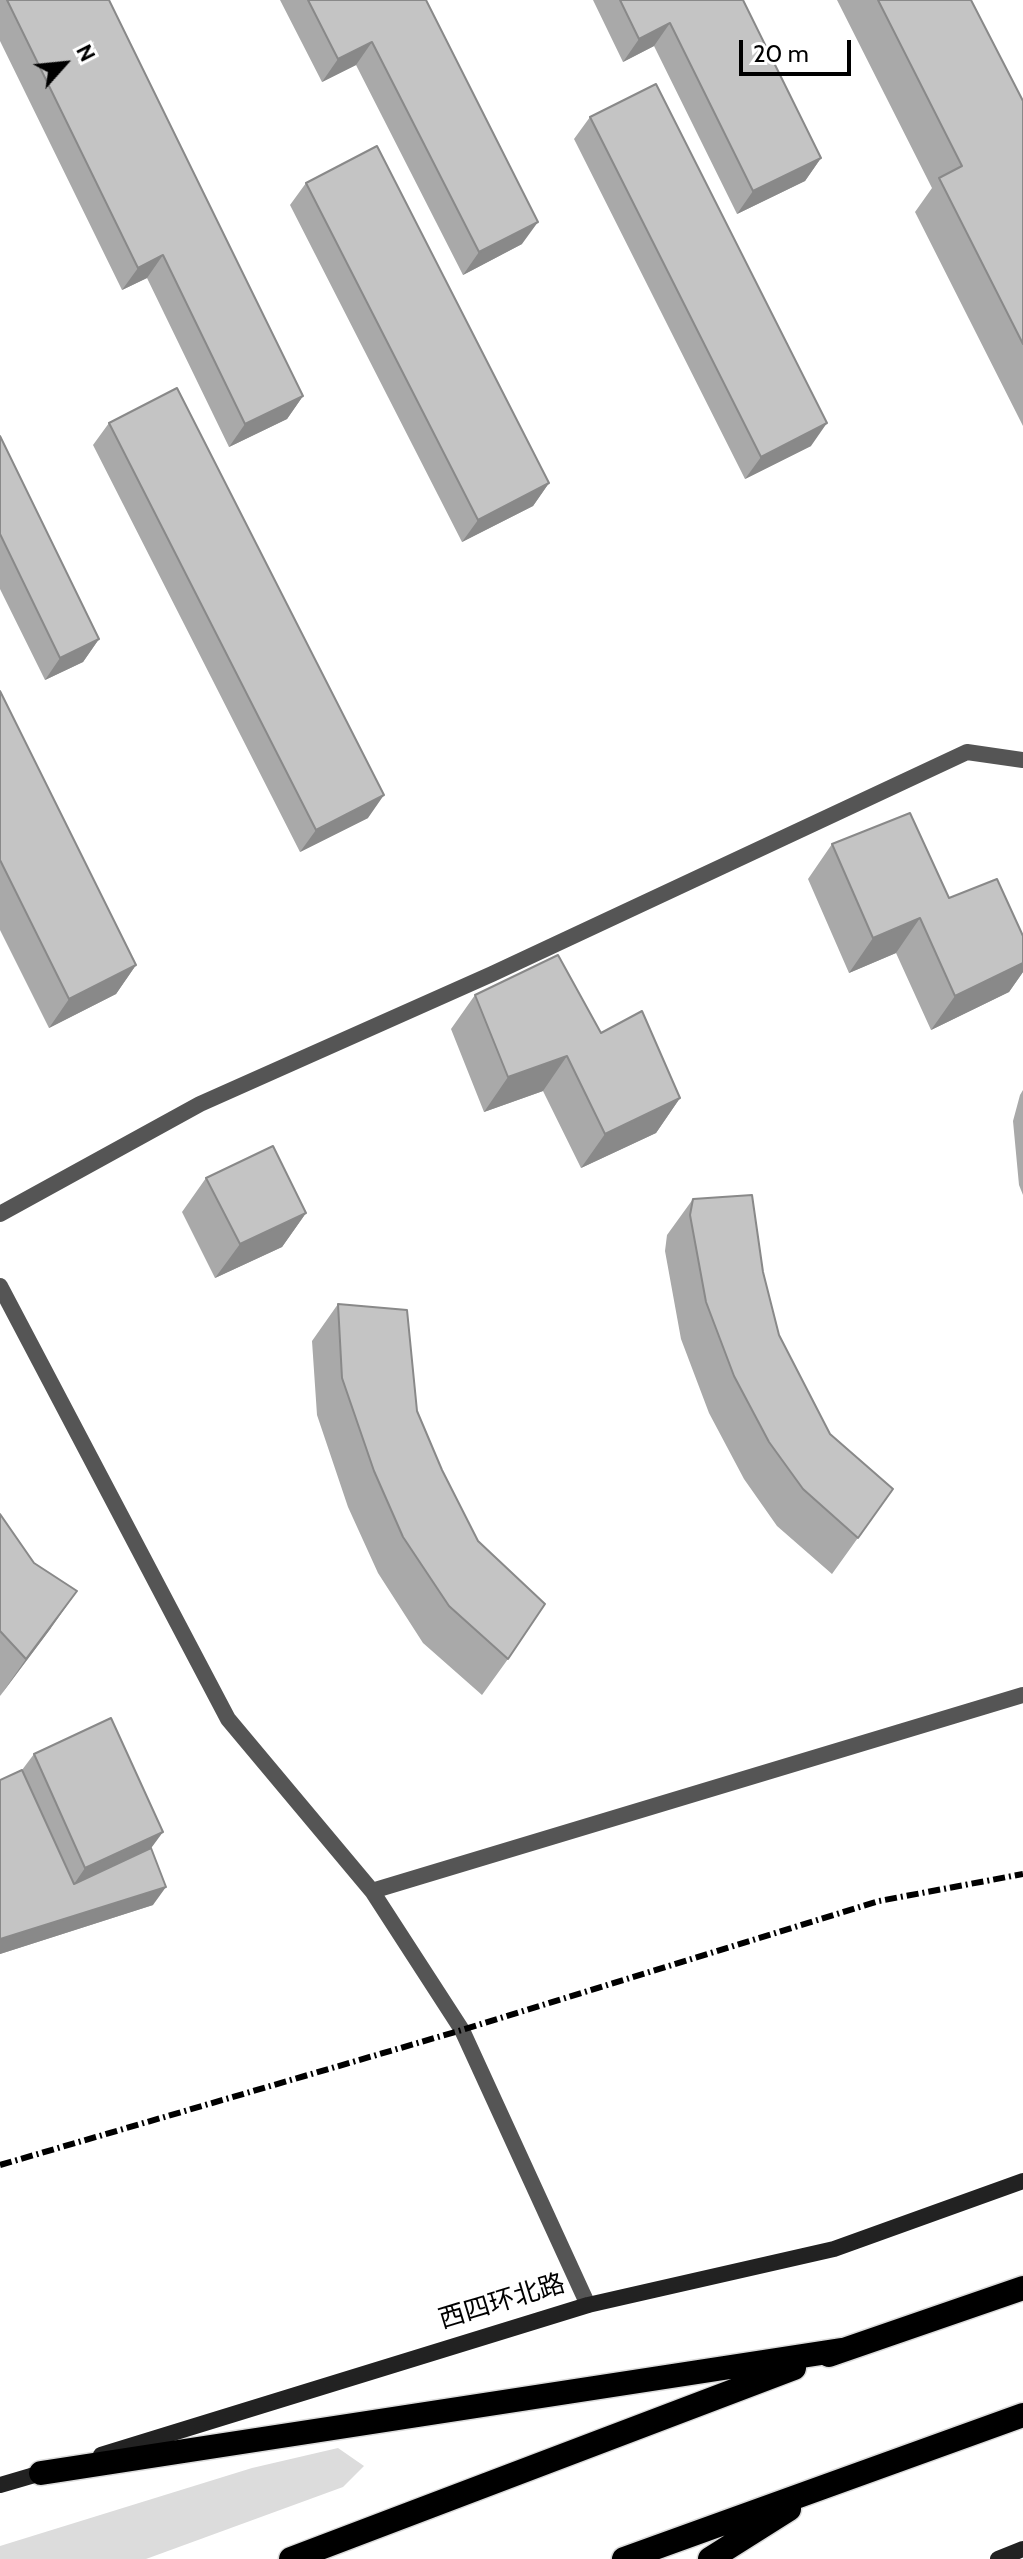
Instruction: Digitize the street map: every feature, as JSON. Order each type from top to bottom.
[{"type":"highway","points":[[291,2559],[841,2350],[1023,2288]]},
{"type":"highway","points":[[41,2473],[841,2350]]},
{"type":"highway","points":[[624,2559],[1023,2415]]},
{"type":"highway","points":[[710,2559],[831,2483]]},
{"type":"street","points":[[0,1214],[200,1104],[492,974],[967,752],[1023,760]]},
{"type":"street","points":[[0,1286],[228,1719],[372,1891],[462,2030],[588,2305]]},
{"type":"street","points":[[372,1891],[1023,1695]]},
{"type":"street","name":"西四环北路","points":[[0,2485],[588,2305],[834,2249],[1023,2181]]},
{"type":"street","points":[[998,2559],[1023,2549]]},
{"type":"shaded area","points":[[338,2448],[364,2466],[343,2487],[146,2559],[0,2559],[0,2546],[252,2468]]},
{"type":"building","points":[[7,0],[109,0],[303,396],[245,424],[163,255],[138,268]]},
{"type":"building","points":[[308,0],[426,0],[538,222],[479,252],[372,42],[338,59]]},
{"type":"building","points":[[620,0],[743,0],[821,158],[753,191],[670,23],[639,39]]},
{"type":"building","points":[[878,0],[971,0],[1023,101],[1023,344],[939,178],[962,166]]},
{"type":"building","points":[[656,84],[827,423],[761,457],[590,117]]},
{"type":"building","points":[[377,146],[549,483],[478,520],[306,183]]},
{"type":"building","points":[[177,388],[384,795],[316,830],[109,423]]},
{"type":"building","points":[[0,436],[99,639],[60,658],[0,534]]},
{"type":"building","points":[[0,691],[136,965],[69,999],[0,860]]},
{"type":"building","points":[[910,813],[949,898],[997,879],[1023,936],[1023,963],[955,996],[920,918],[873,938],[832,844]]},
{"type":"building","points":[[558,955],[601,1033],[642,1011],[680,1098],[605,1134],[567,1056],[508,1077],[475,995]]},
{"type":"building","points":[[273,1146],[306,1213],[240,1244],[206,1178]]},
{"type":"building","points":[[752,1195],[763,1272],[779,1335],[830,1434],[893,1489],[858,1538],[803,1489],[769,1442],[734,1376],[706,1302],[690,1215],[693,1199]]},
{"type":"building","points":[[338,1304],[407,1310],[417,1411],[442,1470],[478,1541],[545,1604],[508,1659],[449,1606],[403,1537],[374,1471],[342,1378]]},
{"type":"building","points":[[0,1514],[34,1563],[77,1591],[26,1659],[0,1631]]},
{"type":"building","points":[[111,1718],[163,1832],[85,1868],[34,1754]]},
{"type":"building","points":[[22,1770],[74,1884],[151,1848],[166,1887],[0,1939],[0,1780]]},
{"type":"railway","points":[[0,2165],[462,2030],[879,1901],[1023,1874]]}]
